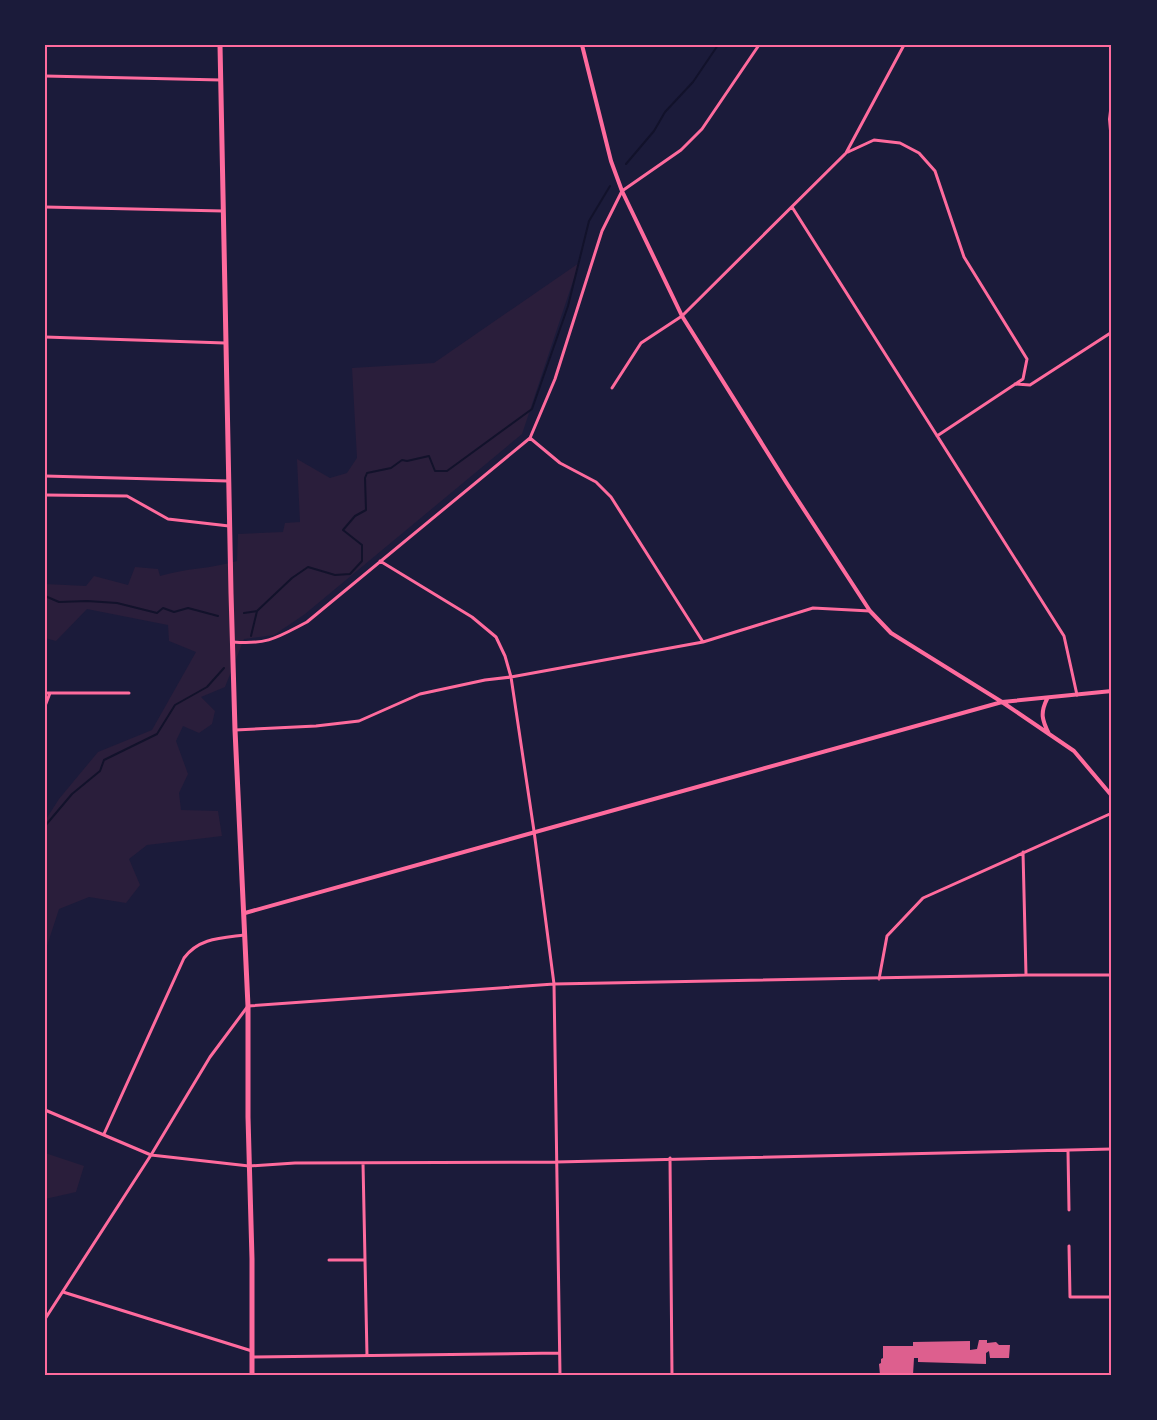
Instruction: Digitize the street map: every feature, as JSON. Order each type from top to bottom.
[{"type":"main road","points":[[220,45],[229,526],[235,730],[248,1006],[252,1375]]},
{"type":"street","points":[[582,45],[611,162],[622,191],[682,316],[870,611],[891,633],[1002,702],[1074,751],[1112,796]]},
{"type":"street","points":[[233,642],[253,644],[272,641],[307,621],[530,438],[555,379],[602,231],[622,191],[681,150],[702,129],[759,45]]},
{"type":"street","points":[[612,388],[641,343],[682,316],[846,153],[904,45]]},
{"type":"street","points":[[45,76],[221,80]]},
{"type":"street","points":[[1112,103],[1110,119],[1112,142]]},
{"type":"street","points":[[846,153],[874,140],[900,142],[919,153],[934,171],[964,257],[1027,359],[1023,379],[937,437]]},
{"type":"street","points":[[45,207],[224,211]]},
{"type":"street","points":[[792,207],[1064,636],[1077,695]]},
{"type":"street","points":[[1015,384],[1030,385],[1112,332]]},
{"type":"street","points":[[45,337],[225,343]]},
{"type":"street","points":[[530,438],[560,463],[596,483],[611,497],[703,642]]},
{"type":"street","points":[[45,476],[228,481]]},
{"type":"street","points":[[45,495],[128,496],[168,519],[229,526]]},
{"type":"street","points":[[380,561],[472,617],[496,637],[511,677],[554,984],[560,1375]]},
{"type":"street","points":[[235,730],[359,721],[420,693],[703,642],[813,608],[870,611]]},
{"type":"street","points":[[245,913],[1002,702],[1112,691]]},
{"type":"street","points":[[45,693],[129,693]]},
{"type":"street","points":[[45,706],[50,693]]},
{"type":"street","points":[[1048,698],[1042,714],[1049,734]]},
{"type":"street","points":[[879,979],[887,936],[923,898],[1112,813]]},
{"type":"street","points":[[1023,852],[1026,975]]},
{"type":"street","points":[[104,1134],[184,958],[204,941],[246,935]]},
{"type":"street","points":[[45,1319],[151,1155],[210,1057],[248,1006],[554,984],[1112,975]]},
{"type":"street","points":[[45,1110],[151,1155],[249,1166],[295,1163],[556,1162],[1112,1149]]},
{"type":"street","points":[[1068,1151],[1069,1210]]},
{"type":"street","points":[[670,1158],[672,1375]]},
{"type":"street","points":[[363,1163],[367,1356]]},
{"type":"street","points":[[1069,1246],[1070,1297],[1112,1297]]},
{"type":"street","points":[[329,1260],[364,1260]]},
{"type":"street","points":[[63,1292],[252,1354],[367,1356],[559,1353]]},
{"type":"shaded area","points":[[579,263],[522,434],[305,614],[274,635],[244,639],[225,687],[201,697],[215,711],[212,724],[199,733],[183,726],[176,741],[188,774],[179,793],[181,810],[218,811],[222,836],[147,845],[129,859],[140,885],[126,903],[89,897],[59,909],[45,952],[45,821],[59,799],[98,752],[152,730],[196,652],[169,641],[168,625],[87,609],[56,641],[45,638],[45,584],[86,586],[94,576],[128,585],[135,567],[158,569],[160,576],[237,561],[238,534],[283,532],[285,523],[300,522],[297,459],[330,478],[347,473],[357,458],[352,368],[434,363]]},
{"type":"shaded area","points":[[45,1153],[84,1166],[76,1192],[45,1199]]},
{"type":"building","points":[[979,1340],[1010,1345],[1009,1358],[990,1358],[989,1351],[986,1353],[986,1364],[918,1362],[918,1358],[914,1358],[913,1375],[880,1375],[879,1364],[883,1358],[883,1346],[913,1346],[913,1342],[970,1341],[970,1350],[977,1349]]},
{"type":"waterway","points":[[626,164],[654,131],[665,112],[693,82],[718,45]]},
{"type":"waterway","points":[[251,636],[257,611],[292,578],[308,567],[335,575],[350,574],[362,561],[362,545],[343,530],[355,516],[366,510],[365,478],[367,473],[391,468],[402,460],[429,456],[435,471],[447,471],[532,409],[568,306],[589,221],[610,186]]},
{"type":"waterway","points":[[45,596],[59,602],[117,603],[157,613],[163,608],[174,612],[188,608],[218,616]]},
{"type":"waterway","points":[[244,613],[257,611]]},
{"type":"waterway","points":[[45,826],[72,794],[100,771],[104,760],[157,734],[175,705],[207,687],[224,668]]}]
